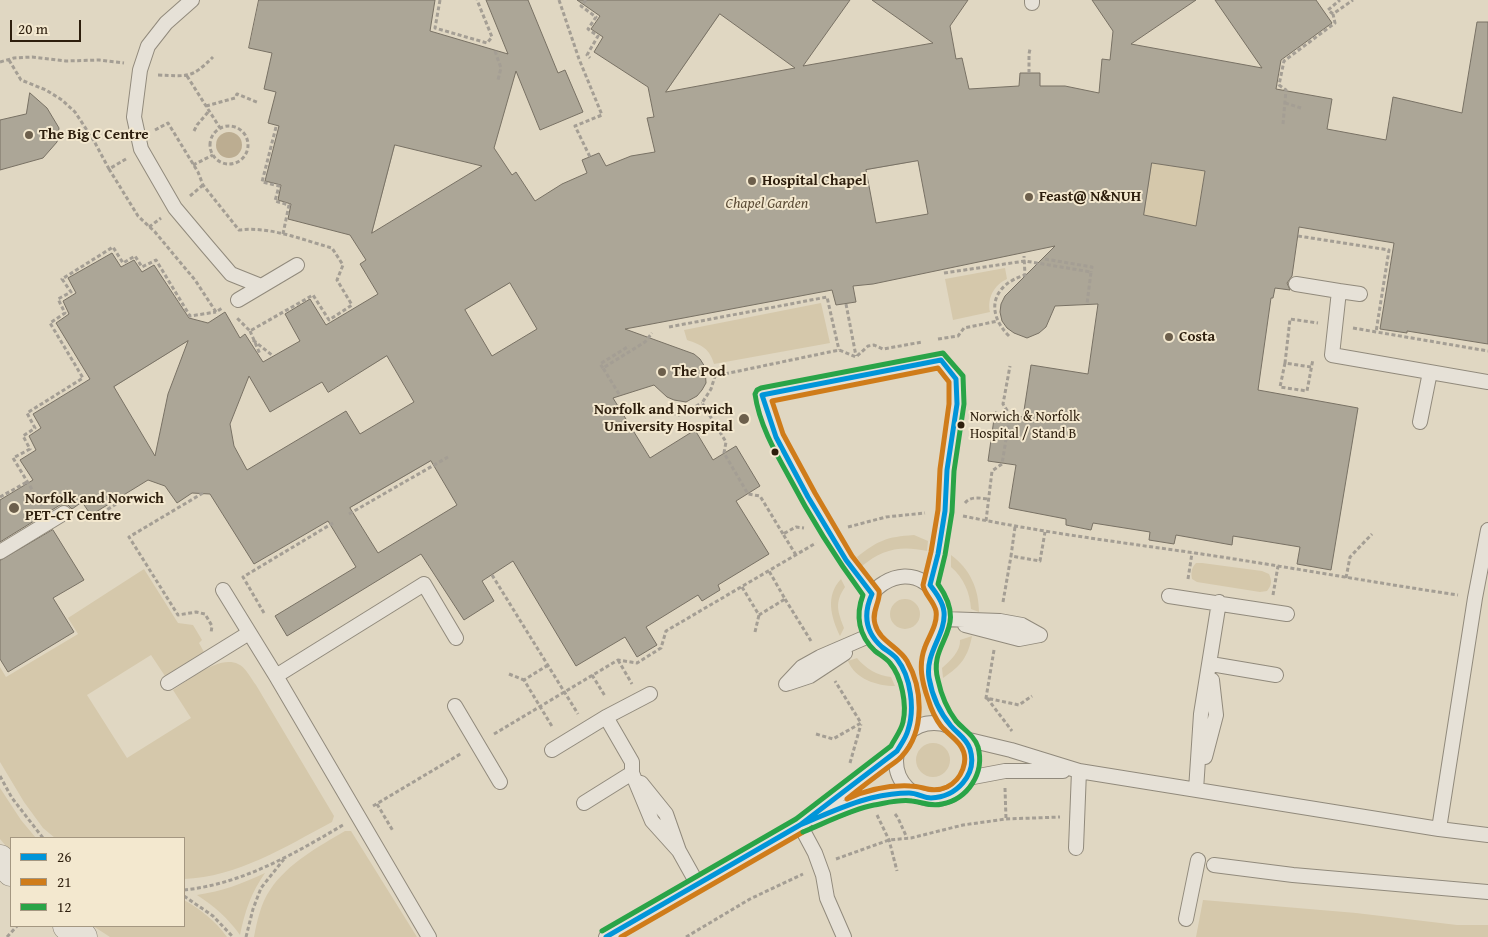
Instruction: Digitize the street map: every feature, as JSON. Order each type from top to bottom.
[{"type":"street","points":[[0,859],[10,871]]},
{"type":"street","points":[[68,927],[83,937]]},
{"type":"lane","points":[[192,0],[166,23],[148,46],[140,70],[134,118],[141,149],[175,208],[231,274],[261,286]]},
{"type":"lane","points":[[238,300],[297,265]]},
{"type":"lane","points":[[1296,284],[1360,294]]},
{"type":"lane","points":[[1340,291],[1332,356],[1488,382]]},
{"type":"lane","points":[[872,594],[846,560],[776,437],[762,395],[940,360],[956,379],[957,404],[948,470],[946,511],[930,585]]},
{"type":"lane","points":[[1420,422],[1430,372]]},
{"type":"lane","points":[[0,552],[64,513]]},
{"type":"lane","points":[[1439,829],[1475,598],[1488,530]]},
{"type":"lane","points":[[908,732],[911,710],[908,682],[896,658],[877,643],[871,635],[866,611],[872,594],[881,584],[902,576],[920,579],[930,585],[938,594],[943,606],[944,619],[941,631],[929,657],[928,671],[938,705],[950,726]]},
{"type":"lane","points":[[276,676],[424,584],[456,638]]},
{"type":"lane","points":[[222,590],[276,676],[429,937]]},
{"type":"lane","points":[[1169,596],[1219,602],[1287,614]]},
{"type":"lane","points":[[1196,790],[1202,714],[1219,602]]},
{"type":"lane","points":[[944,619],[1019,639],[1040,635]]},
{"type":"lane","points":[[168,683],[249,633]]},
{"type":"lane","points":[[786,684],[802,666],[871,635]]},
{"type":"lane","points":[[1210,664],[1276,675]]},
{"type":"lane","points":[[552,750],[608,710],[650,694]]},
{"type":"lane","points":[[455,706],[500,782]]},
{"type":"lane","points":[[608,710],[632,762],[632,773],[652,821],[679,851],[698,884]]},
{"type":"lane","points":[[932,722],[950,726],[959,732],[970,748],[972,758],[968,778],[958,790],[944,798],[928,799],[914,793],[900,779],[897,770],[897,751],[901,741],[908,732],[915,727],[932,722]]},
{"type":"lane","points":[[965,739],[1011,750],[1079,771],[1439,829],[1488,835]]},
{"type":"lane","points":[[606,937],[800,825],[897,751]]},
{"type":"lane","points":[[968,778],[1005,771],[1079,771]]},
{"type":"lane","points":[[1076,848],[1079,771]]},
{"type":"lane","points":[[584,803],[632,773]]},
{"type":"lane","points":[[800,825],[870,798],[914,793]]},
{"type":"lane","points":[[800,825],[825,880],[828,898],[844,937]]},
{"type":"lane","points":[[1186,919],[1198,860]]},
{"type":"lane","points":[[1214,865],[1293,875],[1488,892]]},
{"type":"path","points":[[440,0],[435,28],[487,43],[492,37],[477,0]]},
{"type":"path","points":[[560,0],[579,59],[602,116],[575,126],[590,157]]},
{"type":"path","points":[[586,0],[581,6],[596,17],[588,29],[598,36],[587,55],[590,58]]},
{"type":"path","points":[[1283,124],[1286,90],[1279,85],[1284,61],[1335,23],[1333,14],[1328,10],[1340,0]]},
{"type":"path","points":[[1333,14],[1353,0]]},
{"type":"path","points":[[1029,73],[1030,49]]},
{"type":"path","points":[[495,50],[501,68],[498,80]]},
{"type":"path","points":[[0,62],[32,57],[66,61],[99,60],[124,63],[154,75],[187,76],[200,70],[213,57]]},
{"type":"path","points":[[8,60],[21,80],[46,90],[62,100],[75,112],[138,216]]},
{"type":"path","points":[[187,76],[220,128]]},
{"type":"path","points":[[206,106],[235,98],[237,94],[259,103]]},
{"type":"path","points":[[1285,103],[1301,108]]},
{"type":"path","points":[[194,131],[209,111]]},
{"type":"path","points":[[151,133],[168,123],[203,186]]},
{"type":"path","points":[[230,126],[239,128],[248,140],[248,150],[243,159],[234,164],[224,164],[213,155],[210,140],[220,128],[230,126]]},
{"type":"path","points":[[276,127],[262,182],[279,186],[275,201],[289,205],[283,234]]},
{"type":"path","points":[[193,165],[213,155]]},
{"type":"path","points":[[109,169],[128,157]]},
{"type":"path","points":[[1298,236],[1389,250],[1376,332]]},
{"type":"path","points":[[121,501],[89,521],[80,509],[66,517],[58,503],[44,511],[13,458],[30,449],[23,436],[35,428],[27,413],[83,378],[50,322],[65,312],[58,300],[71,292],[62,279],[113,247],[123,263],[135,256],[142,268],[156,260],[190,316],[216,312]]},
{"type":"path","points":[[1009,336],[998,321],[995,304],[999,293],[1012,279],[1025,275],[1024,256]]},
{"type":"path","points":[[1045,259],[1092,267],[1087,304]]},
{"type":"path","points":[[944,273],[1024,261],[1091,272]]},
{"type":"path","points":[[669,327],[827,297],[839,350]]},
{"type":"path","points":[[846,304],[856,357]]},
{"type":"path","points":[[1313,358],[1307,391],[1280,388],[1290,319],[1488,351]]},
{"type":"path","points":[[934,340],[958,336],[964,328],[998,321]]},
{"type":"path","points":[[1317,332],[1318,323]]},
{"type":"path","points":[[250,332],[260,354]]},
{"type":"path","points":[[603,368],[645,342],[652,333]]},
{"type":"path","points":[[253,340],[273,356]]},
{"type":"path","points":[[874,345],[883,348],[926,342]]},
{"type":"path","points":[[619,394],[600,364],[629,346]]},
{"type":"path","points":[[1285,363],[1312,367]]},
{"type":"path","points":[[986,521],[992,471],[1002,464],[1010,414],[1003,404],[1010,366]]},
{"type":"path","points":[[666,411],[679,415],[702,403]]},
{"type":"path","points":[[349,514],[448,457]]},
{"type":"path","points":[[0,497],[27,482]]},
{"type":"path","points":[[203,494],[128,537],[178,615],[196,612],[204,614],[212,626],[211,636]]},
{"type":"path","points":[[963,506],[968,499],[977,497],[988,499]]},
{"type":"path","points":[[185,890],[228,882],[285,858],[618,660],[637,662],[661,648],[666,631],[831,534],[852,525],[886,517],[946,511],[1045,532],[1269,564],[1475,598]]},
{"type":"path","points":[[264,613],[243,577],[333,523]]},
{"type":"path","points":[[796,555],[783,534],[796,526],[807,529]]},
{"type":"path","points":[[1016,527],[1011,556],[1040,561],[1045,532]]},
{"type":"path","points":[[1346,578],[1350,557],[1372,534]]},
{"type":"path","points":[[811,536],[815,544]]},
{"type":"path","points":[[759,615],[786,599],[769,571]]},
{"type":"path","points":[[492,575],[582,720]]},
{"type":"path","points":[[742,587],[759,615],[755,632]]},
{"type":"path","points":[[618,660],[635,690]]},
{"type":"path","points":[[524,680],[548,665]]},
{"type":"path","points":[[509,674],[524,680],[557,735]]},
{"type":"path","points":[[592,675],[608,710]]},
{"type":"path","points":[[0,776],[12,798],[42,837]]},
{"type":"path","points":[[377,804],[393,831]]},
{"type":"path","points":[[891,811],[898,818],[908,838]]},
{"type":"path","points":[[686,937],[750,899],[802,873],[810,878],[812,885],[834,876],[828,862],[889,840],[908,838],[963,825],[1006,820],[1078,816]]},
{"type":"path","points":[[246,937],[253,909],[261,888],[285,858]]},
{"type":"path","points":[[185,897],[213,916],[232,937]]},
{"type":"path","points":[[7,937],[17,927]]},
{"type":"shaded area","points":[[229,132],[238,136],[242,145],[238,154],[229,158],[220,154],[216,145],[220,136]]},
{"type":"shaded area","points":[[1152,163],[1205,171],[1196,226],[1144,215]]},
{"type":"shaded area","points":[[1005,268],[1007,279],[992,292],[990,312],[953,320],[945,279]]},
{"type":"shaded area","points":[[821,303],[830,343],[714,364],[705,348],[687,340],[684,330]]},
{"type":"shaded area","points":[[914,535],[928,541],[927,551],[909,548],[892,550],[869,560],[862,566],[857,557],[883,540]]},
{"type":"shaded area","points":[[951,555],[958,561],[972,580],[979,604],[979,612],[971,609],[966,586],[951,567]]},
{"type":"shaded area","points":[[1196,563],[1262,571],[1269,574],[1271,585],[1267,591],[1260,592],[1197,582],[1192,579],[1192,569]]},
{"type":"shaded area","points":[[144,569],[178,623],[193,625],[202,640],[199,643],[204,652],[165,676],[151,655],[87,695],[127,758],[191,718],[173,690],[213,666],[230,662],[238,664],[246,670],[256,685],[334,816],[332,822],[242,867],[204,877],[185,879],[185,837],[54,837],[43,828],[24,802],[0,762],[0,667],[6,677],[78,634],[68,618]]},
{"type":"shaded area","points":[[841,579],[845,587],[838,603],[844,628],[840,636],[832,614],[831,599]]},
{"type":"shaded area","points":[[905,599],[916,603],[920,614],[916,625],[905,629],[894,625],[890,614],[894,603]]},
{"type":"shaded area","points":[[972,636],[963,660],[943,678],[942,668],[957,652],[960,640]]},
{"type":"shaded area","points":[[857,658],[872,671],[891,677],[895,686],[881,685],[861,677],[848,661]]},
{"type":"shaded area","points":[[933,743],[945,748],[950,760],[945,772],[933,777],[921,772],[916,760],[921,748]]},
{"type":"shaded area","points":[[0,788],[21,820],[35,837],[10,837],[10,851],[0,839]]},
{"type":"shaded area","points":[[345,831],[351,831],[417,937],[254,937],[264,901],[277,880],[304,856]]},
{"type":"shaded area","points":[[265,873],[249,902],[240,935],[231,923],[197,895],[232,887]]},
{"type":"shaded area","points":[[1203,900],[1356,913],[1457,925],[1488,925],[1488,937],[1196,937]]},
{"type":"shaded area","points":[[185,901],[207,916],[227,937],[110,937],[95,927],[185,927]]},
{"type":"building","points":[[259,0],[435,0],[430,31],[508,54],[486,0],[528,0],[558,73],[565,70],[583,112],[540,130],[516,71],[494,148],[512,175],[516,172],[535,201],[562,184],[587,173],[582,160],[599,153],[606,166],[631,156],[655,152],[647,118],[654,117],[648,87],[594,52],[603,37],[591,29],[600,16],[577,0],[850,0],[803,66],[933,43],[872,0],[968,0],[950,26],[956,59],[962,58],[969,89],[1019,86],[1020,73],[1040,73],[1040,86],[1065,86],[1099,93],[1102,59],[1110,60],[1113,31],[1092,0],[1196,0],[1131,44],[1262,68],[1215,0],[1316,0],[1332,23],[1281,60],[1276,89],[1332,99],[1327,129],[1386,140],[1393,97],[1462,113],[1477,22],[1488,22],[1488,344],[1407,331],[1407,333],[1380,329],[1394,243],[1299,227],[1292,276],[1287,283],[1290,290],[1275,288],[1273,298],[1271,298],[1258,390],[1358,408],[1331,570],[1297,564],[1300,547],[1233,536],[1232,545],[1176,535],[1174,544],[1149,540],[1150,532],[1093,523],[1091,530],[1066,525],[1066,519],[1009,508],[1016,465],[988,461],[995,412],[1023,417],[1031,365],[1088,374],[1098,304],[1055,306],[1046,327],[1039,333],[1027,338],[1014,333],[1002,321],[1000,312],[1005,296],[1055,246],[873,284],[853,286],[856,302],[836,305],[832,290],[625,329],[694,354],[705,367],[706,383],[697,396],[686,402],[667,397],[654,385],[613,398],[650,458],[695,430],[713,460],[736,446],[760,486],[736,501],[769,554],[718,585],[720,590],[702,601],[698,595],[646,627],[657,645],[637,657],[625,637],[576,666],[513,561],[482,581],[494,601],[464,620],[421,554],[287,636],[275,616],[356,567],[328,521],[254,564],[210,494],[192,493],[177,503],[165,486],[148,480],[91,515],[82,502],[72,509],[68,505],[60,505],[0,542],[0,500],[33,480],[20,460],[36,450],[29,436],[41,428],[33,414],[90,379],[56,323],[69,314],[63,301],[76,293],[68,278],[112,253],[121,267],[134,260],[142,272],[154,265],[189,318],[208,323],[225,312],[240,338],[245,334],[263,362],[300,341],[285,314],[310,299],[326,325],[378,294],[360,264],[366,260],[350,235],[288,219],[291,204],[278,200],[281,185],[265,181],[279,126],[268,123],[276,92],[264,89],[272,53],[249,48]],"holes":[[[720,14],[795,68],[666,92]],[[395,145],[482,166],[372,233]],[[918,161],[928,214],[876,223],[866,170]],[[1152,163],[1205,171],[1196,226],[1144,215]],[[510,283],[537,329],[492,356],[465,310]],[[188,341],[168,394],[155,456],[114,387]],[[387,356],[414,402],[360,434],[346,411],[247,470],[234,446],[230,424],[249,376],[270,412],[322,382],[328,392]],[[431,461],[457,505],[378,553],[350,508]]]},
{"type":"building","name":"The Big C Centre","points":[[30,93],[47,108],[59,128],[57,142],[43,158],[0,170],[0,120],[26,114]]},
{"type":"building","points":[[53,530],[84,580],[53,598],[74,632],[8,672],[0,659],[0,561]]},
{"type":"transit line","name":"12","points":[[602,931],[796,819],[891,746],[901,728],[904,715],[904,700],[898,676],[890,663],[875,651],[865,639],[859,618],[863,595],[823,536],[778,456],[764,426],[755,394],[761,388],[943,353],[963,376],[964,404],[954,471],[952,512],[938,584],[947,600],[950,625],[938,655],[936,667],[939,685],[947,706],[956,721],[971,736],[978,747],[980,757],[977,775],[967,791],[960,797],[942,804],[934,805],[903,800],[874,805],[848,813],[803,832]]},
{"type":"transit line","name":"26","points":[[941,360],[956,379],[957,404],[947,470],[945,511],[938,554],[930,585],[942,605],[944,620],[930,660],[929,678],[940,710],[951,726],[969,745],[972,759],[971,767],[963,783],[949,794],[931,798],[909,793],[876,797],[845,806],[800,825],[897,751],[908,730],[911,703],[906,675],[902,666],[895,657],[876,641],[869,629],[867,609],[872,594],[846,560],[808,497],[776,437],[762,395],[941,360]]},
{"type":"transit line","name":"21","points":[[938,368],[949,382],[949,404],[940,469],[938,510],[923,585],[935,607],[936,616],[923,654],[922,673],[933,713],[941,726],[956,740],[963,751],[965,757],[963,769],[952,784],[941,789],[932,790],[915,786],[894,786],[862,793],[847,799],[902,756],[915,735],[918,722],[919,697],[907,661],[877,630],[874,615],[879,599],[879,591],[852,556],[815,493],[783,434],[772,401],[938,368]]},
{"type":"transit line","name":"26","points":[[606,937],[800,825]]},
{"type":"transit line","name":"21","points":[[621,937],[803,832]]},
{"type":"place","name":"The Big C Centre","points":[[29,135]]},
{"type":"place","name":"Hospital Chapel","points":[[752,181]]},
{"type":"place","name":"Feast@ N&NUH","points":[[1029,197]]},
{"type":"place","name":"Costa","points":[[1169,337]]},
{"type":"place","name":"The Pod","points":[[662,372]]},
{"type":"place","name":"Norfolk and Norwich University Hospital","points":[[744,419]]},
{"type":"place","name":"Norwich & Norfolk Hospital / Stand B","points":[[961,425]]},
{"type":"place","name":"Norfolk and Norwich PET-CT Centre","points":[[14,508]]},
{"type":"park label","name":"Chapel Garden","points":[[767,204]]}]
